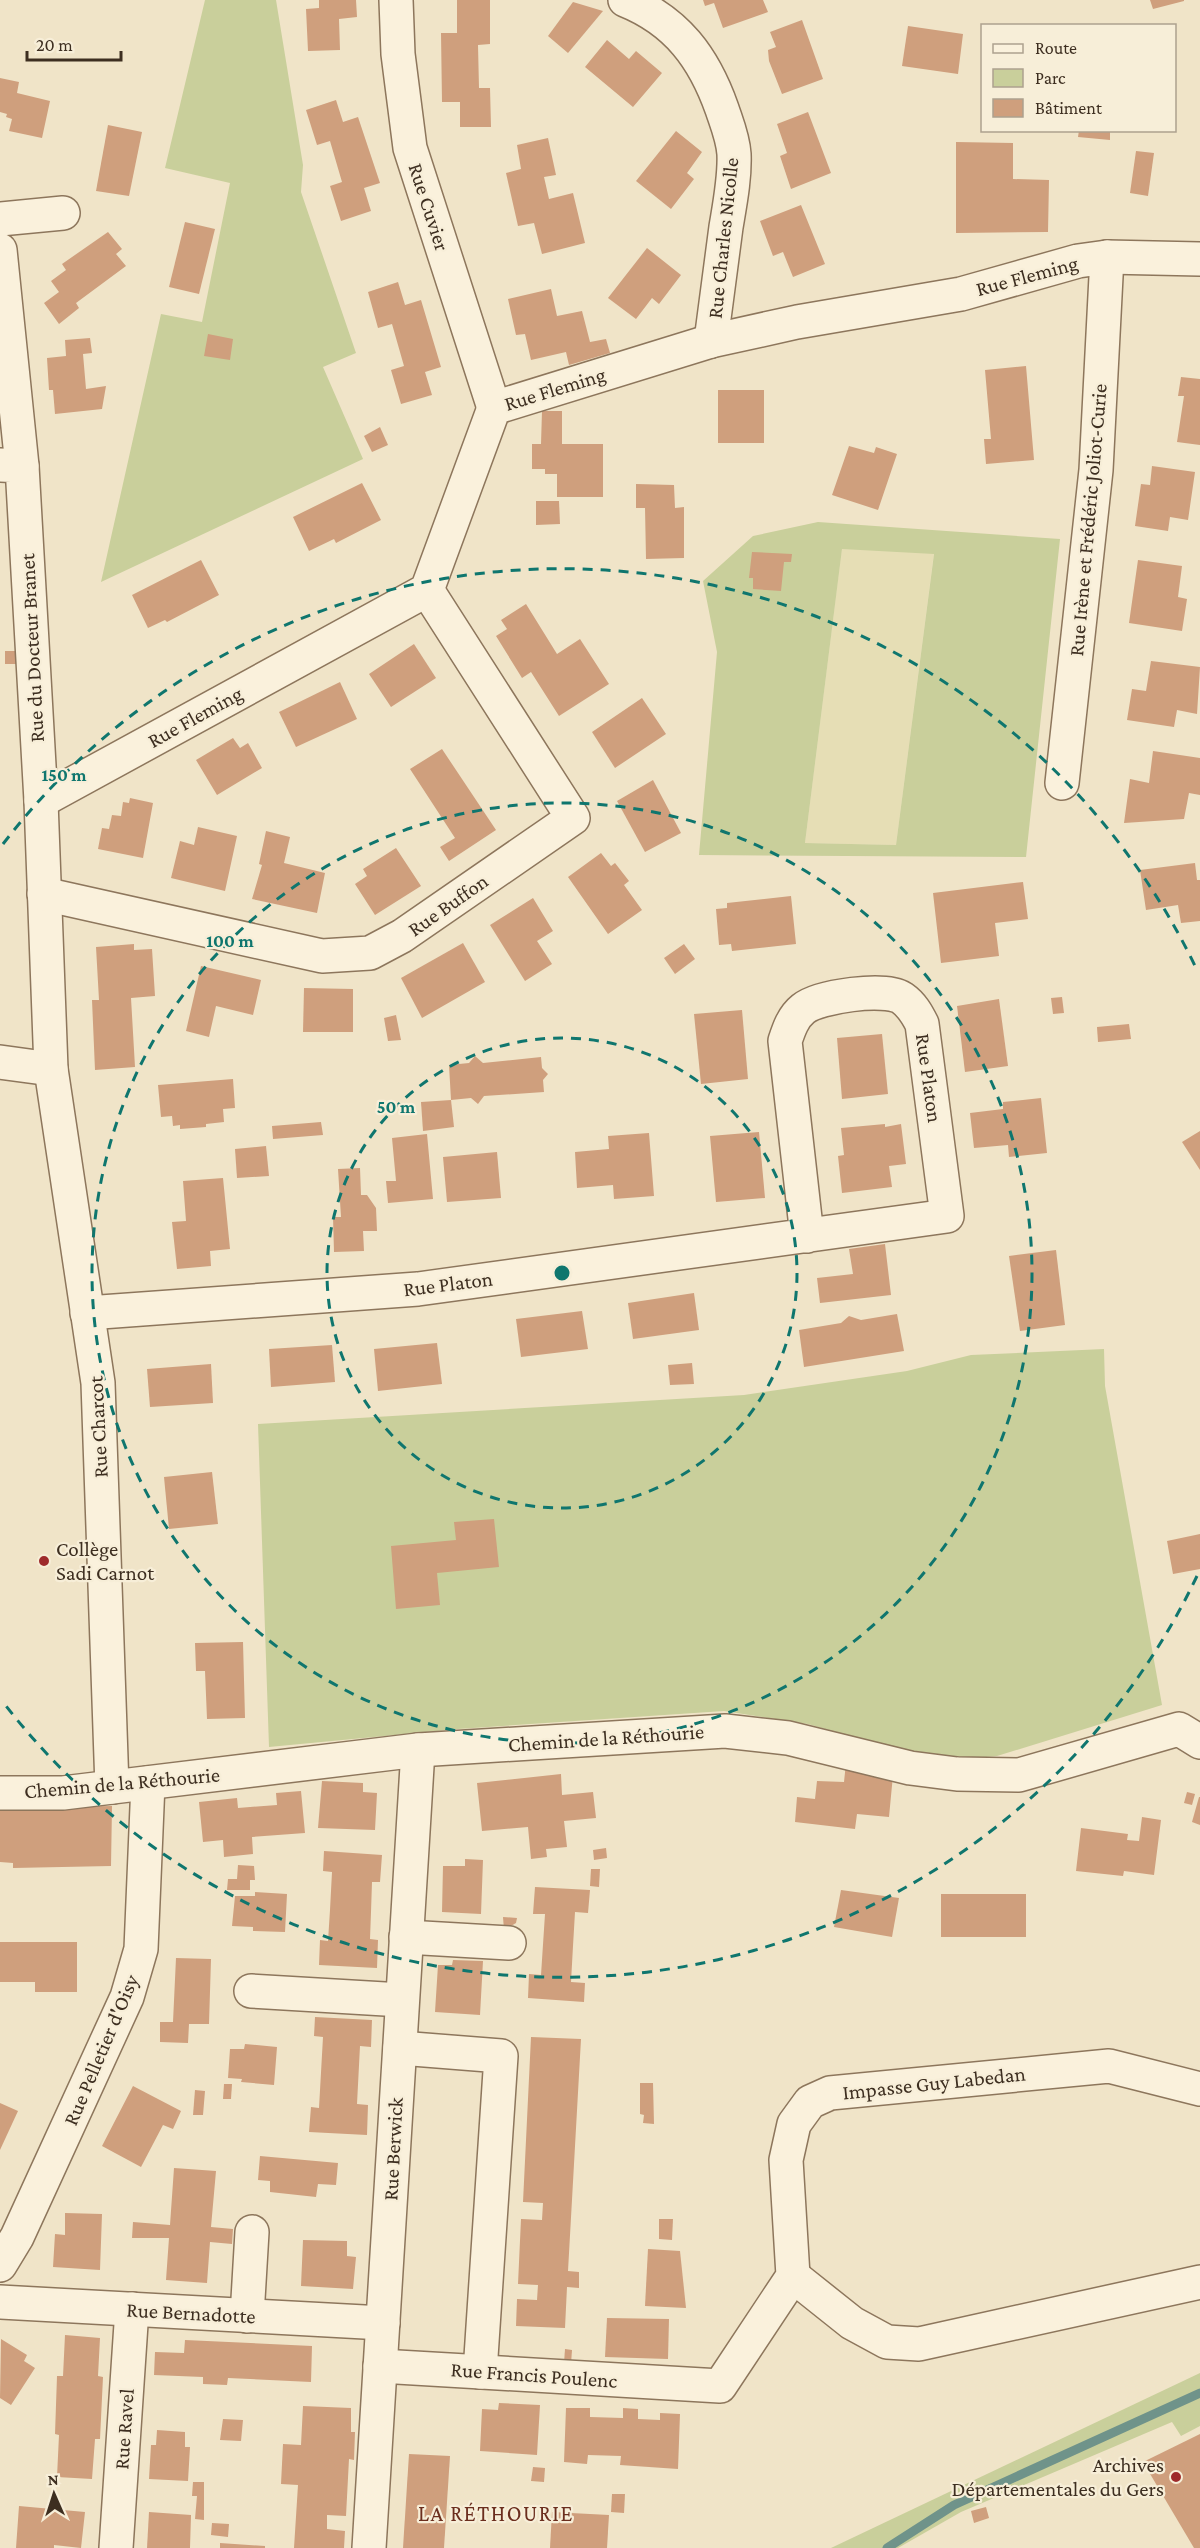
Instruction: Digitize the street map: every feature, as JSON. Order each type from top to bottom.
[{"type":"street","name":"Rue Cuvier","points":[[396,0],[398,54],[411,148],[494,408]]},
{"type":"street","name":"Rue Charles Nicolle","points":[[625,0],[655,16],[676,31],[691,48],[714,87],[731,137],[734,153],[732,187],[711,341]]},
{"type":"street","points":[[0,219],[63,213]]},
{"type":"street","name":"Rue du Docteur Branet","points":[[0,250],[11,465],[41,801],[51,1069]]},
{"type":"street","name":"Rue Fleming","points":[[41,801],[427,590],[494,408],[711,341],[797,322],[962,294],[1078,261],[1107,257],[1200,259]]},
{"type":"street","name":"Rue Irène et Frédéric Joliot-Curie","points":[[1062,783],[1095,470],[1107,257]]},
{"type":"street","name":"Rue Buffon","points":[[44,894],[322,956],[370,953],[402,936],[573,818],[427,590]]},
{"type":"street","name":"Rue Platon","points":[[87,1313],[418,1288],[807,1236],[947,1216],[922,1024],[914,1009],[901,997],[886,992],[819,1000],[803,1009],[791,1023],[785,1041],[807,1236]]},
{"type":"street","points":[[0,1062],[51,1069]]},
{"type":"street","name":"Rue Charcot","points":[[51,1069],[98,1383],[112,1787]]},
{"type":"street","name":"Chemin de la Réthourie","points":[[0,1793],[63,1793],[418,1750],[724,1731],[788,1738],[910,1768],[957,1774],[1019,1775],[1193,1730]]},
{"type":"street","name":"Rue Berwick","points":[[369,2548],[418,1750]]},
{"type":"street","name":"Rue Pelletier d'Oisy","points":[[0,2265],[17,2237],[127,1997],[141,1949],[148,1783]]},
{"type":"street","points":[[406,1938],[509,1943]]},
{"type":"street","points":[[251,1990],[402,2000]]},
{"type":"street","points":[[400,2048],[501,2056],[480,2372]]},
{"type":"street","name":"Impasse Guy Labedan","points":[[792,2276],[786,2160],[794,2124],[810,2102],[830,2093],[1109,2066],[1200,2089]]},
{"type":"street","points":[[247,2316],[252,2232]]},
{"type":"street","points":[[792,2276],[852,2323],[887,2342],[919,2344],[1200,2282]]},
{"type":"street","name":"Rue Francis Poulenc","points":[[380,2366],[720,2386],[792,2276]]},
{"type":"street","name":"Rue Bernadotte","points":[[0,2302],[383,2323]]},
{"type":"street","name":"Rue Ravel","points":[[116,2548],[132,2309]]},
{"type":"shaded area","points":[[842,548],[934,553],[896,845],[805,843]]},
{"type":"green space","points":[[205,0],[276,0],[303,165],[301,192],[356,353],[323,367],[363,459],[101,582],[161,314],[202,322],[230,183],[165,168]]},
{"type":"green space","points":[[818,522],[1060,539],[1026,857],[699,855],[717,652],[703,581],[753,536]],"holes":[[[842,549],[934,554],[896,845],[805,843]]]},
{"type":"green space","points":[[1104,1349],[1105,1386],[1162,1705],[997,1756],[964,1759],[916,1755],[808,1724],[724,1711],[458,1729],[269,1747],[258,1424],[744,1395],[907,1371],[971,1355]]},
{"type":"green space","points":[[1200,2373],[1200,2426],[1181,2436],[1172,2422],[961,2512],[898,2548],[831,2548]]},
{"type":"building","points":[[319,0],[356,0],[357,17],[339,19],[340,50],[308,51],[306,9],[319,8]]},
{"type":"building","points":[[457,0],[490,0],[490,44],[478,45],[479,88],[490,88],[491,127],[460,127],[460,102],[442,102],[441,33],[457,33]]},
{"type":"building","points":[[703,0],[763,0],[768,12],[723,28],[714,3],[705,6]]},
{"type":"building","points":[[1150,0],[1184,0],[1184,1],[1153,9]]},
{"type":"building","points":[[573,2],[603,11],[568,53],[548,36]]},
{"type":"building","points":[[802,20],[823,79],[782,94],[769,61],[768,50],[776,47],[770,32]]},
{"type":"building","points":[[908,26],[963,34],[958,74],[902,66]]},
{"type":"building","points":[[607,40],[629,59],[636,51],[662,73],[633,107],[585,67]]},
{"type":"building","points":[[0,78],[19,82],[17,93],[50,101],[42,138],[9,131],[12,119],[0,112]]},
{"type":"building","points":[[336,100],[343,122],[358,117],[380,183],[364,188],[371,211],[341,221],[330,186],[342,182],[330,141],[317,145],[306,110]]},
{"type":"building","points":[[808,112],[831,173],[791,189],[780,156],[787,153],[777,124]]},
{"type":"building","points":[[108,125],[142,132],[129,196],[96,191]]},
{"type":"building","points":[[676,131],[702,152],[687,173],[694,179],[671,209],[636,181]]},
{"type":"building","points":[[1079,132],[1110,132],[1110,140],[1078,137]]},
{"type":"building","points":[[548,138],[556,175],[544,177],[549,199],[573,193],[585,243],[542,254],[534,223],[518,226],[506,173],[521,169],[517,145]]},
{"type":"building","points":[[956,142],[1013,143],[1013,179],[1049,180],[1048,232],[956,233]]},
{"type":"building","points":[[1136,151],[1154,153],[1148,196],[1130,193]]},
{"type":"building","points":[[801,205],[825,264],[793,277],[783,252],[773,256],[760,221]]},
{"type":"building","points":[[185,222],[215,229],[199,294],[169,287]]},
{"type":"building","points":[[108,232],[122,249],[116,254],[126,266],[76,303],[79,308],[59,324],[44,303],[59,292],[51,281],[66,270],[62,264]]},
{"type":"building","points":[[647,248],[681,275],[659,304],[652,298],[636,319],[608,298]]},
{"type":"building","points":[[398,282],[405,305],[421,300],[441,367],[425,372],[432,395],[401,404],[391,370],[404,366],[392,324],[378,328],[368,292]]},
{"type":"building","points":[[551,289],[557,316],[582,311],[590,342],[606,339],[610,353],[569,365],[566,352],[531,360],[525,334],[516,335],[508,299]]},
{"type":"building","points":[[208,334],[233,339],[230,360],[204,356]]},
{"type":"building","points":[[90,338],[92,353],[83,354],[86,389],[106,386],[102,409],[55,414],[53,390],[49,390],[47,358],[66,356],[65,340]]},
{"type":"building","points":[[1026,366],[1034,460],[986,464],[984,439],[991,439],[985,370]]},
{"type":"building","points":[[1181,377],[1200,379],[1200,445],[1177,442],[1184,396],[1178,396]]},
{"type":"building","points":[[718,390],[764,390],[764,443],[718,443]]},
{"type":"building","points":[[542,411],[562,411],[562,444],[603,444],[603,497],[557,497],[557,474],[545,474],[545,469],[532,469],[532,444],[541,444]]},
{"type":"building","points":[[380,427],[388,445],[372,452],[364,436]]},
{"type":"building","points":[[849,446],[874,453],[876,447],[897,454],[878,510],[832,495]]},
{"type":"building","points":[[1152,466],[1195,472],[1188,520],[1170,517],[1168,531],[1135,526],[1141,484],[1150,485]]},
{"type":"building","points":[[362,483],[381,520],[336,543],[334,539],[309,551],[293,517]]},
{"type":"building","points":[[636,484],[674,485],[675,508],[684,507],[684,558],[646,559],[645,508],[636,508]]},
{"type":"building","points":[[536,501],[559,501],[560,524],[536,525]]},
{"type":"building","points":[[752,552],[792,554],[791,562],[784,562],[781,591],[753,589],[753,578],[749,578]]},
{"type":"building","points":[[201,560],[219,595],[167,622],[165,620],[148,628],[132,595]]},
{"type":"building","points":[[1138,560],[1182,566],[1178,597],[1187,599],[1182,631],[1129,623]]},
{"type":"building","points":[[526,604],[557,654],[580,639],[609,684],[559,716],[531,672],[522,678],[496,636],[507,629],[501,620]]},
{"type":"building","points":[[414,644],[436,678],[391,707],[369,674]]},
{"type":"building","points":[[5,651],[21,651],[21,664],[5,664]]},
{"type":"building","points":[[1151,661],[1200,667],[1197,714],[1177,710],[1174,727],[1127,720],[1132,689],[1146,691]]},
{"type":"building","points":[[340,682],[357,719],[296,747],[279,712]]},
{"type":"building","points":[[642,698],[666,734],[615,768],[592,732]]},
{"type":"building","points":[[233,738],[240,748],[248,743],[262,768],[217,795],[196,760]]},
{"type":"building","points":[[442,749],[496,830],[449,861],[440,847],[455,838],[410,769]]},
{"type":"building","points":[[1153,751],[1200,758],[1200,795],[1189,793],[1184,819],[1124,823],[1130,779],[1149,783]]},
{"type":"building","points":[[653,780],[681,833],[645,852],[617,801]]},
{"type":"building","points":[[130,798],[153,803],[143,858],[98,849],[102,828],[109,829],[112,815],[121,816],[123,802],[129,803]]},
{"type":"building","points":[[198,827],[237,836],[225,891],[171,878],[180,841],[194,845]]},
{"type":"building","points":[[266,831],[290,837],[284,863],[325,873],[317,913],[252,899],[262,865],[259,864]]},
{"type":"building","points":[[396,848],[421,886],[375,915],[355,884],[367,876],[363,869]]},
{"type":"building","points":[[601,853],[611,866],[615,863],[629,881],[624,885],[642,910],[608,934],[568,877]]},
{"type":"building","points":[[1195,863],[1197,880],[1200,880],[1200,921],[1181,923],[1178,905],[1146,910],[1140,870]]},
{"type":"building","points":[[1023,882],[1028,919],[995,923],[999,956],[941,963],[933,893]]},
{"type":"building","points":[[791,896],[796,944],[732,951],[731,944],[719,945],[716,909],[727,908],[727,903]]},
{"type":"building","points":[[533,898],[553,931],[537,941],[552,964],[525,981],[490,925]]},
{"type":"building","points":[[463,943],[485,982],[422,1018],[401,978]]},
{"type":"building","points":[[134,944],[134,950],[152,949],[155,996],[131,998],[135,1067],[95,1070],[92,1000],[99,1000],[96,947]]},
{"type":"building","points":[[684,944],[695,959],[675,974],[664,958]]},
{"type":"building","points":[[201,966],[261,980],[253,1015],[216,1006],[209,1037],[186,1031]]},
{"type":"building","points":[[304,988],[353,989],[353,1032],[303,1032]]},
{"type":"building","points":[[1062,997],[1064,1013],[1053,1014],[1051,998]]},
{"type":"building","points":[[999,999],[1008,1066],[965,1072],[957,1006]]},
{"type":"building","points":[[742,1010],[748,1079],[701,1084],[694,1014]]},
{"type":"building","points":[[396,1015],[401,1040],[388,1041],[384,1018]]},
{"type":"building","points":[[1129,1024],[1131,1039],[1098,1042],[1097,1027]]},
{"type":"building","points":[[882,1034],[888,1094],[842,1099],[837,1038]]},
{"type":"building","points":[[475,1056],[483,1063],[541,1057],[542,1068],[548,1074],[543,1080],[544,1092],[484,1096],[478,1104],[471,1098],[451,1100],[449,1065],[469,1063]]},
{"type":"building","points":[[233,1079],[235,1108],[223,1109],[224,1122],[206,1124],[206,1127],[180,1129],[180,1125],[173,1126],[172,1116],[161,1117],[158,1085]]},
{"type":"building","points":[[1041,1098],[1047,1153],[1009,1157],[1008,1145],[974,1148],[970,1113],[1003,1109],[1003,1102]]},
{"type":"building","points":[[451,1100],[454,1127],[423,1131],[421,1102]]},
{"type":"building","points":[[321,1122],[323,1135],[273,1139],[272,1126]]},
{"type":"building","points":[[885,1124],[885,1127],[901,1124],[906,1164],[889,1166],[892,1187],[842,1193],[838,1156],[844,1155],[841,1128]]},
{"type":"building","points":[[1200,1131],[1200,1170],[1182,1142]]},
{"type":"building","points":[[759,1132],[765,1198],[716,1202],[710,1136]]},
{"type":"building","points":[[649,1133],[654,1196],[614,1199],[613,1185],[577,1188],[575,1152],[609,1149],[608,1136]]},
{"type":"building","points":[[427,1134],[433,1199],[388,1203],[386,1181],[396,1181],[392,1138]]},
{"type":"building","points":[[266,1146],[269,1176],[237,1178],[235,1149]]},
{"type":"building","points":[[497,1152],[501,1198],[447,1202],[443,1157]]},
{"type":"building","points":[[360,1168],[361,1195],[367,1195],[376,1208],[377,1231],[363,1231],[364,1251],[334,1252],[333,1217],[341,1217],[338,1169]]},
{"type":"building","points":[[223,1178],[230,1249],[210,1251],[211,1266],[177,1269],[172,1222],[186,1221],[183,1181]]},
{"type":"building","points":[[885,1244],[891,1295],[820,1303],[817,1278],[853,1274],[849,1249]]},
{"type":"building","points":[[1056,1250],[1065,1325],[1020,1331],[1009,1256]]},
{"type":"building","points":[[694,1293],[699,1330],[633,1339],[628,1303]]},
{"type":"building","points":[[582,1311],[588,1349],[521,1357],[516,1319]]},
{"type":"building","points":[[897,1314],[904,1351],[804,1367],[799,1330],[841,1323],[849,1316],[861,1320]]},
{"type":"building","points":[[437,1343],[442,1384],[378,1391],[374,1349]]},
{"type":"building","points":[[332,1345],[335,1382],[271,1387],[269,1349]]},
{"type":"building","points":[[692,1363],[694,1384],[670,1385],[668,1365]]},
{"type":"building","points":[[211,1364],[213,1403],[150,1407],[147,1369]]},
{"type":"building","points":[[212,1472],[218,1524],[169,1529],[164,1477]]},
{"type":"building","points":[[494,1519],[499,1567],[437,1573],[440,1605],[396,1609],[391,1546],[456,1540],[454,1522]]},
{"type":"building","points":[[1200,1534],[1200,1569],[1173,1574],[1167,1541]]},
{"type":"building","points":[[243,1642],[245,1718],[207,1719],[205,1671],[196,1671],[195,1643]]},
{"type":"building","points":[[846,1763],[893,1775],[889,1817],[857,1814],[855,1829],[795,1822],[797,1797],[815,1799],[817,1781],[844,1782]]},
{"type":"building","points":[[561,1774],[562,1795],[593,1792],[596,1818],[564,1821],[567,1847],[546,1849],[547,1857],[531,1859],[528,1827],[482,1831],[477,1783]]},
{"type":"building","points":[[322,1781],[363,1783],[363,1792],[377,1793],[375,1830],[318,1828]]},
{"type":"building","points":[[301,1791],[305,1833],[252,1837],[253,1854],[224,1857],[223,1840],[203,1842],[199,1802],[237,1798],[238,1808],[277,1805],[276,1793]]},
{"type":"building","points":[[1187,1792],[1195,1794],[1192,1805],[1184,1803]]},
{"type":"building","points":[[1200,1797],[1200,1825],[1192,1822]]},
{"type":"building","points":[[112,1806],[111,1866],[13,1868],[13,1863],[0,1862],[0,1808]]},
{"type":"building","points":[[1142,1817],[1161,1820],[1154,1875],[1124,1871],[1123,1876],[1076,1871],[1081,1828],[1128,1834],[1127,1840],[1139,1841]]},
{"type":"building","points":[[606,1848],[607,1858],[594,1860],[593,1850]]},
{"type":"building","points":[[324,1851],[382,1855],[380,1882],[372,1882],[370,1939],[378,1940],[377,1968],[319,1965],[320,1940],[328,1941],[332,1872],[323,1871]]},
{"type":"building","points":[[465,1859],[483,1860],[481,1914],[442,1912],[443,1866],[465,1866]]},
{"type":"building","points":[[238,1865],[254,1866],[255,1880],[250,1880],[250,1890],[227,1890],[228,1879],[237,1879]]},
{"type":"building","points":[[591,1869],[600,1869],[599,1887],[590,1886]]},
{"type":"building","points":[[535,1887],[590,1890],[588,1913],[575,1912],[571,1982],[585,1983],[584,2002],[528,1998],[529,1974],[541,1975],[545,1914],[533,1914]]},
{"type":"building","points":[[841,1890],[899,1898],[892,1937],[834,1927]]},
{"type":"building","points":[[255,1892],[287,1894],[285,1932],[253,1931],[253,1927],[232,1926],[235,1896],[255,1896]]},
{"type":"building","points":[[941,1894],[1026,1894],[1026,1937],[941,1937]]},
{"type":"building","points":[[503,1917],[517,1918],[516,1923],[504,1930]]},
{"type":"building","points":[[0,1942],[77,1942],[77,1992],[35,1992],[35,1982],[0,1982]]},
{"type":"building","points":[[176,1958],[211,1959],[209,2024],[189,2024],[188,2043],[160,2042],[160,2022],[173,2022]]},
{"type":"building","points":[[453,1960],[483,1961],[480,2015],[435,2012],[438,1965],[452,1965]]},
{"type":"building","points":[[315,2017],[372,2020],[371,2047],[360,2046],[357,2104],[368,2105],[367,2135],[309,2132],[311,2107],[319,2108],[323,2037],[314,2036]]},
{"type":"building","points":[[531,2037],[581,2039],[568,2271],[579,2272],[579,2288],[567,2287],[565,2328],[516,2326],[517,2299],[537,2300],[538,2285],[518,2284],[521,2219],[542,2220],[543,2203],[523,2202]]},
{"type":"building","points":[[245,2044],[277,2047],[274,2085],[241,2082],[242,2079],[228,2078],[230,2049],[244,2049]]},
{"type":"building","points":[[640,2083],[653,2083],[654,2124],[643,2123],[644,2115],[640,2114]]},
{"type":"building","points":[[224,2084],[232,2084],[231,2099],[223,2099]]},
{"type":"building","points":[[133,2086],[181,2111],[173,2129],[163,2125],[141,2167],[102,2146]]},
{"type":"building","points":[[195,2090],[205,2091],[203,2115],[193,2115]]},
{"type":"building","points":[[0,2103],[18,2111],[0,2150]]},
{"type":"building","points":[[260,2156],[338,2163],[336,2185],[318,2184],[316,2197],[270,2192],[270,2181],[258,2180]]},
{"type":"building","points":[[174,2168],[216,2171],[211,2227],[233,2229],[232,2244],[210,2242],[207,2283],[166,2280],[169,2238],[132,2238],[133,2222],[170,2225]]},
{"type":"building","points":[[65,2213],[102,2214],[100,2270],[53,2267],[55,2234],[65,2235]]},
{"type":"building","points":[[659,2219],[673,2219],[672,2240],[659,2239]]},
{"type":"building","points":[[303,2240],[347,2241],[347,2256],[356,2257],[353,2289],[301,2286]]},
{"type":"building","points":[[648,2249],[680,2251],[686,2308],[645,2306]]},
{"type":"building","points":[[607,2318],[669,2319],[668,2359],[605,2357]]},
{"type":"building","points":[[65,2335],[100,2338],[98,2376],[103,2377],[100,2439],[95,2439],[92,2479],[57,2477],[59,2435],[55,2434],[57,2376],[63,2376]]},
{"type":"building","points":[[1,2339],[27,2355],[24,2361],[35,2368],[11,2405],[0,2398]]},
{"type":"building","points":[[185,2340],[312,2346],[311,2382],[228,2378],[227,2385],[203,2384],[203,2377],[154,2375],[155,2352],[184,2353]]},
{"type":"building","points":[[565,2349],[572,2350],[571,2364],[564,2363]]},
{"type":"building","points":[[499,2403],[540,2405],[537,2455],[480,2451],[482,2409],[498,2410]]},
{"type":"building","points":[[303,2406],[351,2408],[351,2432],[355,2432],[354,2460],[349,2459],[346,2516],[327,2515],[327,2529],[345,2531],[344,2548],[294,2548],[298,2485],[281,2484],[283,2444],[301,2445]]},
{"type":"building","points":[[566,2408],[590,2408],[590,2417],[623,2418],[623,2408],[638,2409],[638,2419],[660,2420],[660,2413],[680,2414],[678,2469],[620,2465],[621,2456],[588,2455],[587,2464],[564,2462]]},
{"type":"building","points":[[223,2419],[243,2420],[241,2441],[220,2440]]},
{"type":"building","points":[[157,2430],[185,2432],[185,2447],[190,2447],[188,2481],[149,2479],[151,2445],[156,2445]]},
{"type":"building","name":"Archives Départementales du Gers","points":[[1200,2434],[1200,2548],[1194,2548],[1143,2462]]},
{"type":"building","points":[[409,2454],[450,2456],[444,2548],[403,2548]]},
{"type":"building","points":[[533,2467],[545,2468],[544,2482],[531,2481]]},
{"type":"building","points":[[193,2482],[204,2482],[204,2520],[195,2519],[197,2496],[192,2496]]},
{"type":"building","points":[[612,2494],[625,2494],[624,2513],[611,2512]]},
{"type":"building","points":[[19,2506],[85,2512],[81,2548],[54,2545],[54,2548],[16,2548]]},
{"type":"building","points":[[986,2507],[989,2518],[974,2523],[971,2511]]},
{"type":"building","points":[[149,2512],[191,2515],[190,2548],[147,2548]]},
{"type":"building","points":[[552,2512],[609,2515],[607,2548],[550,2548]]},
{"type":"building","points":[[212,2523],[229,2524],[228,2537],[211,2535]]},
{"type":"building","points":[[220,2543],[265,2546],[265,2548],[220,2548]]},
{"type":"waterway","points":[[887,2548],[954,2505],[1200,2393]]},
{"type":"place","name":"Collège Sadi Carnot","points":[[44,1561]]},
{"type":"place","name":"Archives Départementales du Gers","points":[[1176,2477]]},
{"type":"district","name":"LA RÉTHOURIE","points":[[496,2513]]}]
